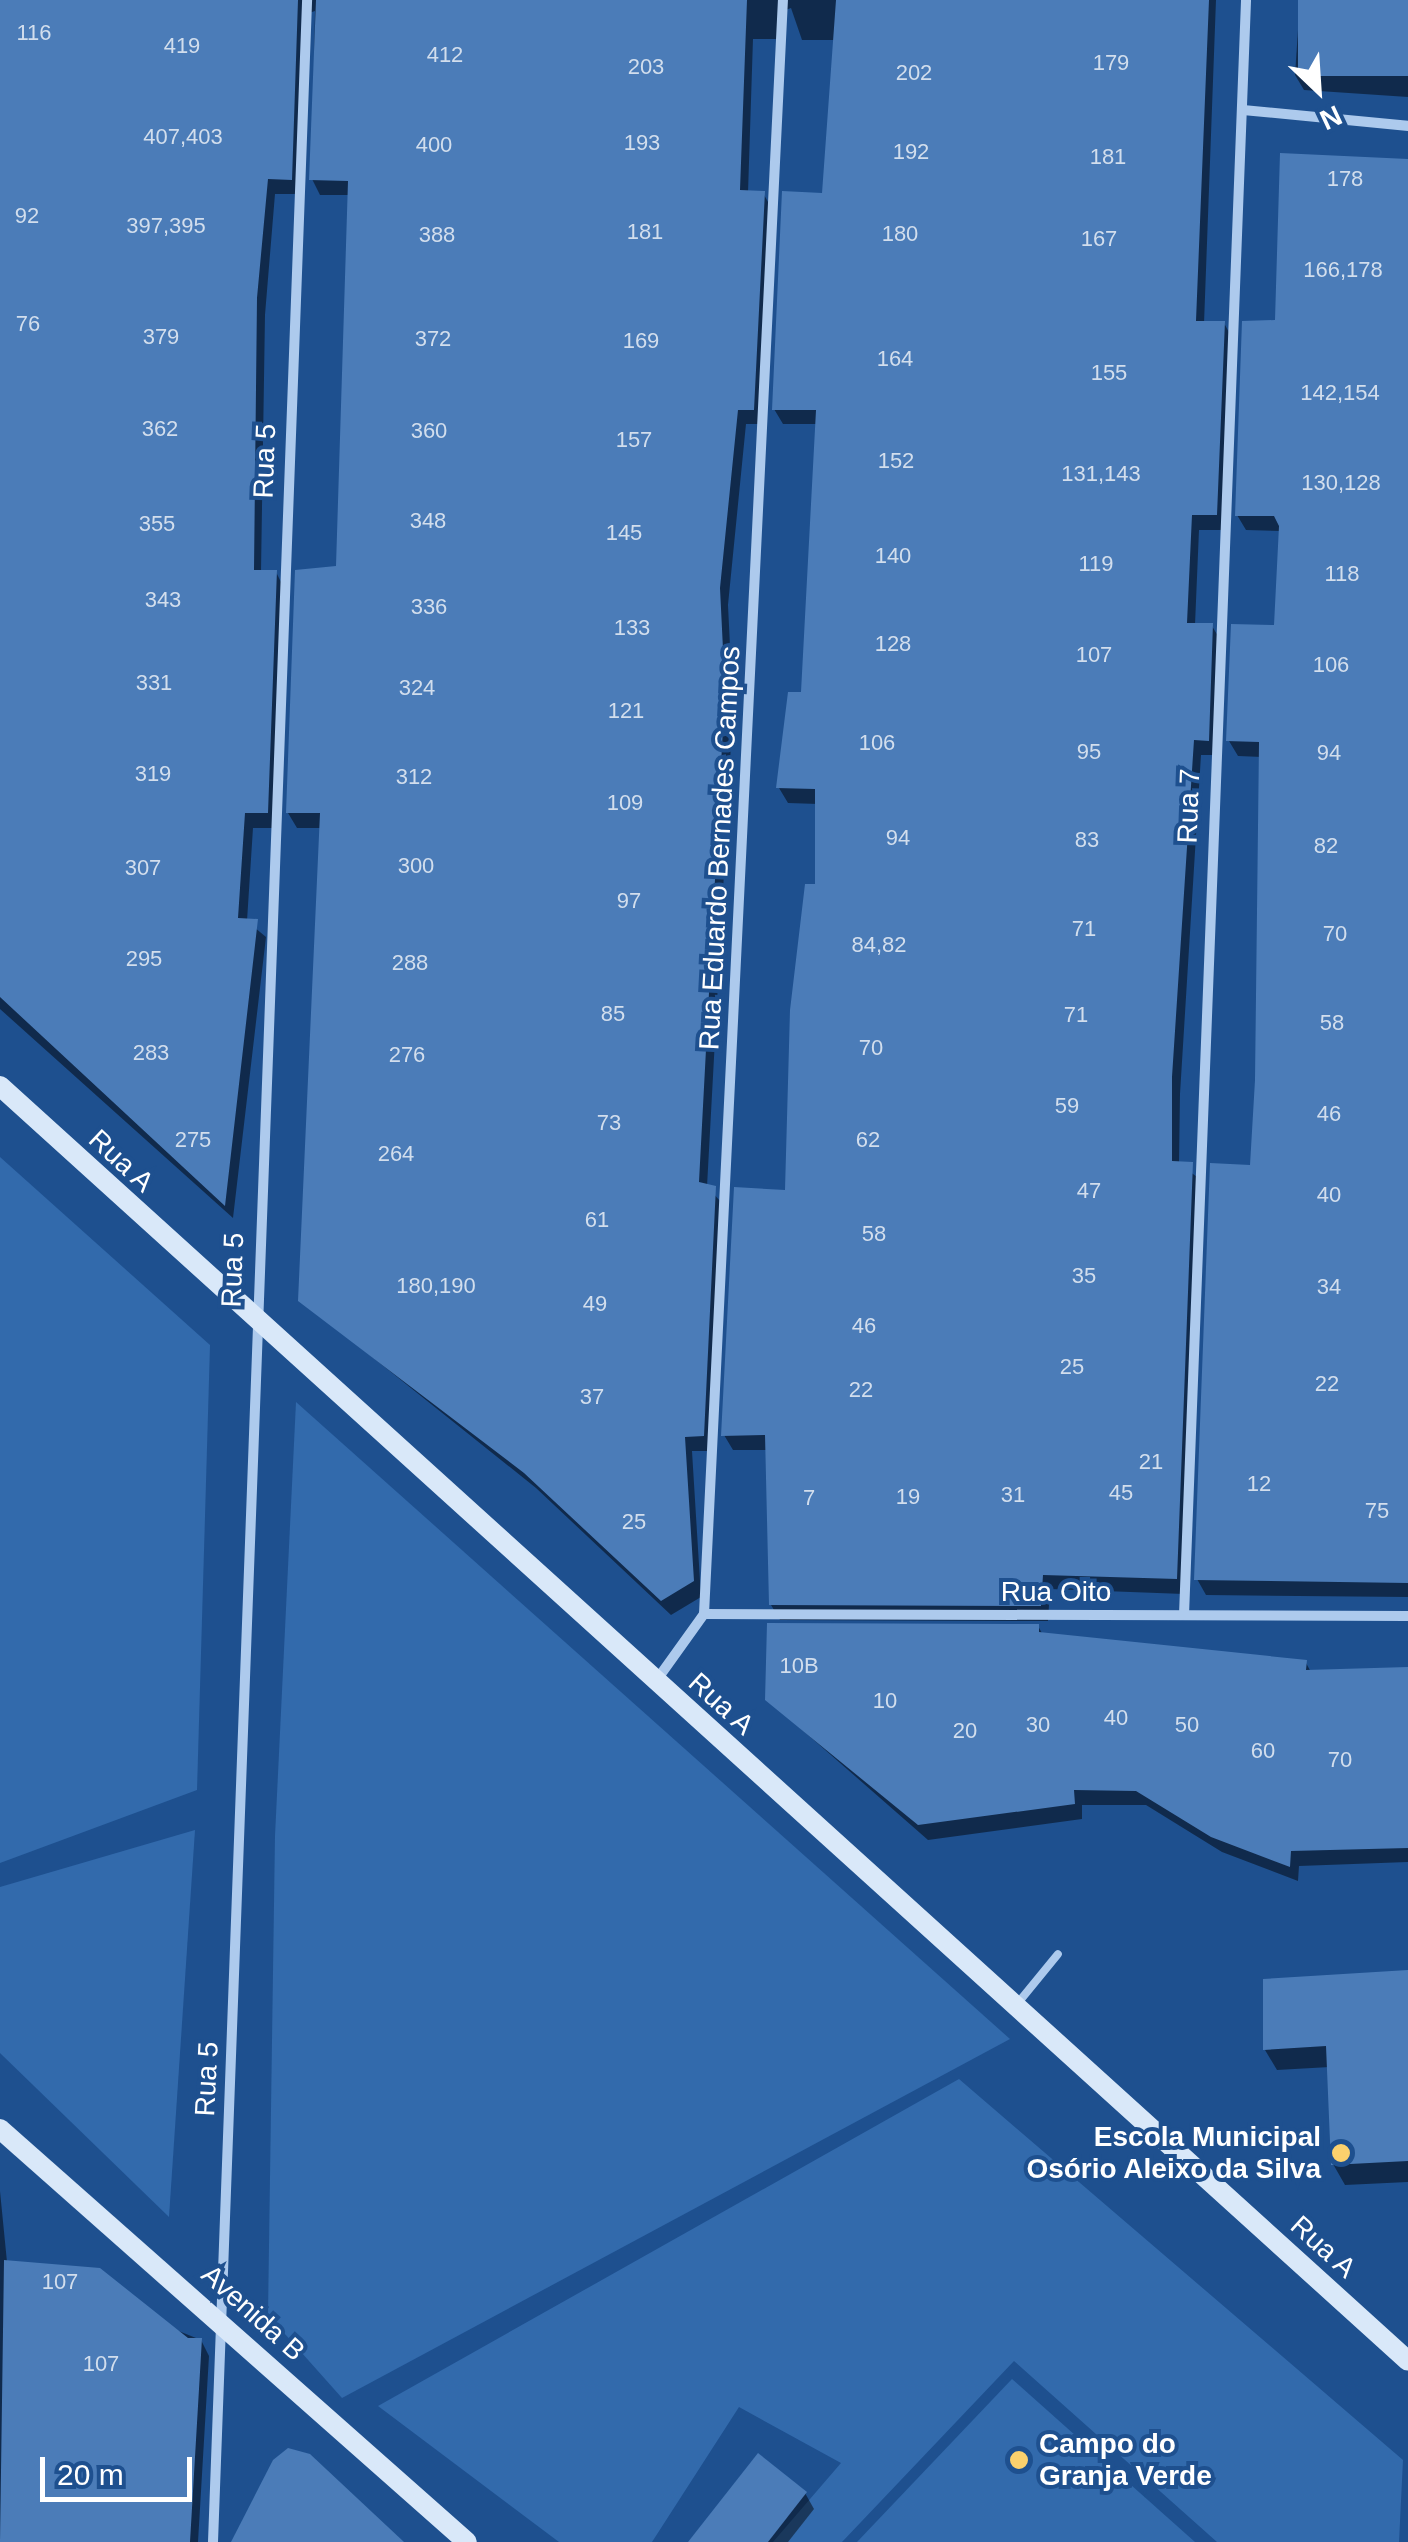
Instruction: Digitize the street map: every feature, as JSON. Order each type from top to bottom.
[{"type":"street","name":"Rua 5","points":[[213,2542],[254,1322],[308,0]]},
{"type":"street","name":"Rua Eduardo Bernades Campos","points":[[704,1614],[783,0]]},
{"type":"street","name":"Rua 7","points":[[1184,1615],[1228,295],[1243,110],[1246,0]]},
{"type":"street","points":[[1243,110],[1408,126]]},
{"type":"street","name":"Rua A","points":[[0,1086],[254,1322],[1408,2361]]},
{"type":"street","name":"Rua Oito","points":[[704,1614],[1408,1616]]},
{"type":"street","points":[[656,1682],[704,1614]]},
{"type":"street","name":"Avenida B","points":[[0,2129],[219,2318],[467,2542]]},
{"type":"lane","points":[[1015,2006],[1058,1954]]},
{"type":"shaded area","points":[[0,1157],[210,1345],[197,1790],[0,1863]]},
{"type":"shaded area","points":[[296,1402],[1010,2039],[342,2398],[268,2315],[275,1836]]},
{"type":"shaded area","points":[[195,1830],[169,2217],[0,2053],[0,1887]]},
{"type":"shaded area","points":[[959,2079],[1403,2460],[1399,2542],[1217,2542],[1014,2361],[842,2542],[773,2542],[841,2463],[739,2407],[652,2542],[559,2542],[378,2406]]},
{"type":"shaded area","name":"Campo do Granja Verde","points":[[1012,2379],[1195,2542],[857,2542]]},
{"type":"building","points":[[0,0],[298,0],[292,180],[268,179],[257,298],[254,570],[277,570],[268,813],[245,813],[238,918],[258,919],[225,1206],[0,997]]},
{"type":"building","points":[[316,0],[747,0],[740,190],[765,191],[754,410],[738,410],[720,588],[725,690],[699,1182],[716,1186],[704,1436],[685,1437],[694,1581],[661,1601],[524,1473],[298,1301],[320,813],[286,813],[295,570],[336,566],[348,181],[309,180]]},
{"type":"building","points":[[836,0],[1209,0],[1196,321],[1225,321],[1217,515],[1192,515],[1187,623],[1213,623],[1209,741],[1194,740],[1172,1077],[1172,1161],[1193,1162],[1177,1579],[1043,1575],[1041,1606],[769,1605],[765,1435],[721,1436],[734,1187],[785,1190],[790,1010],[805,884],[815,884],[815,789],[776,788],[788,692],[801,692],[816,410],[772,410],[782,191],[822,193]]},
{"type":"building","points":[[1298,0],[1408,0],[1408,76],[1298,76]]},
{"type":"building","points":[[1280,153],[1408,159],[1408,1583],[1194,1580],[1210,1163],[1250,1165],[1255,1080],[1259,742],[1226,741],[1231,624],[1274,625],[1279,526],[1274,516],[1235,516],[1242,321],[1275,320]]},
{"type":"building","points":[[767,1623],[1039,1624],[1039,1632],[1307,1660],[1306,1670],[1408,1667],[1408,1848],[1291,1851],[1290,1867],[1211,1837],[1136,1791],[1074,1790],[1075,1804],[918,1825],[765,1700]]},
{"type":"building","points":[[1408,1970],[1408,2161],[1331,2165],[1326,2046],[1263,2050],[1263,1979]]},
{"type":"building","points":[[4,2260],[100,2268],[188,2338],[202,2338],[190,2542],[0,2542]]},
{"type":"building","points":[[288,2448],[310,2454],[404,2542],[231,2542],[273,2460]]},
{"type":"building","points":[[758,2453],[807,2492],[768,2542],[688,2542]]},
{"type":"place","name":"Escola Municipal Osório Aleixo da Silva","points":[[1341,2153]]},
{"type":"place","name":"Campo do Granja Verde","points":[[1019,2460]]}]
